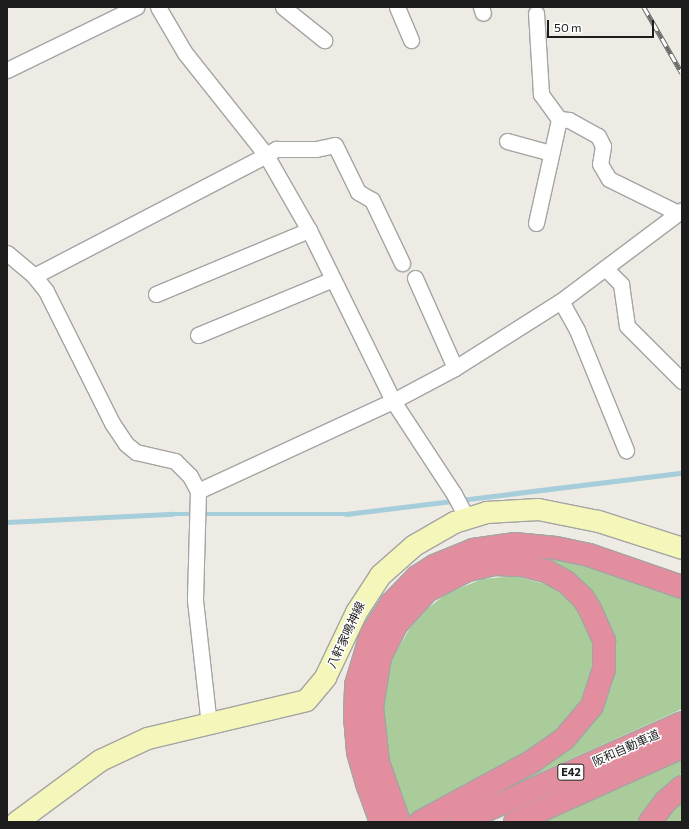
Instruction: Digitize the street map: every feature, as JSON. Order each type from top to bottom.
[{"type":"highway","points":[[381,822],[368,787],[358,751],[355,717],[356,685],[371,635],[392,603],[417,577],[434,566],[472,550],[514,544],[556,548],[589,555],[682,587]]},
{"type":"highway","points":[[399,822],[383,781],[373,726],[376,672],[391,633],[422,596],[440,583],[468,570],[506,564],[546,571],[566,582],[583,598],[601,630],[604,641],[604,669],[597,694],[574,729],[544,754],[428,818]]},
{"type":"highway","name":"阪和自動車道","points":[[460,822],[682,723]]},
{"type":"highway","name":"阪和自動車道","points":[[516,822],[682,747]]},
{"type":"highway","points":[[650,822],[665,802],[682,787]]},
{"type":"main road","name":"八軒家鳴神線","points":[[16,822],[100,760],[147,738],[302,703],[311,696],[334,662],[362,600],[380,575],[460,506],[507,510],[553,511],[598,521],[682,548]]},
{"type":"street","points":[[7,70],[136,7]]},
{"type":"street","points":[[158,7],[185,53],[266,155],[309,230],[393,401],[460,506]]},
{"type":"street","points":[[283,7],[324,40]]},
{"type":"street","points":[[397,7],[411,40]]},
{"type":"street","points":[[198,492],[393,401],[455,368],[561,301],[680,211],[609,179],[600,164],[603,146],[598,136],[569,120],[559,119],[541,94],[536,13]]},
{"type":"street","points":[[536,223],[559,119]]},
{"type":"street","points":[[507,141],[551,153]]},
{"type":"street","points":[[34,276],[276,149],[316,149],[336,145],[358,192],[372,200],[402,263]]},
{"type":"street","points":[[156,294],[309,230]]},
{"type":"street","points":[[7,254],[34,276],[46,291],[112,423],[126,444],[136,452],[175,461],[190,476],[198,492],[195,600],[209,724]]},
{"type":"street","points":[[605,268],[621,284],[627,326],[682,381]]},
{"type":"street","points":[[415,278],[455,368]]},
{"type":"street","points":[[198,335],[333,279]]},
{"type":"street","points":[[561,301],[577,330],[626,450]]},
{"type":"green space","points":[[527,553],[594,566],[682,597],[682,709],[522,781],[518,781],[599,713],[611,688],[616,660],[612,631],[595,596],[589,589]]},
{"type":"green space","points":[[515,576],[549,585],[576,606],[594,638],[596,670],[585,702],[567,725],[517,759],[407,817],[392,785],[381,719],[387,667],[410,628],[428,608],[446,594],[482,579]]},
{"type":"green space","points":[[682,759],[682,773],[653,800],[637,822],[544,822]]},
{"type":"green space","points":[[682,797],[682,822],[659,822]]},
{"type":"waterway","points":[[7,522],[173,514],[346,514],[682,473]]},
{"type":"railway","points":[[644,7],[682,73]]}]
